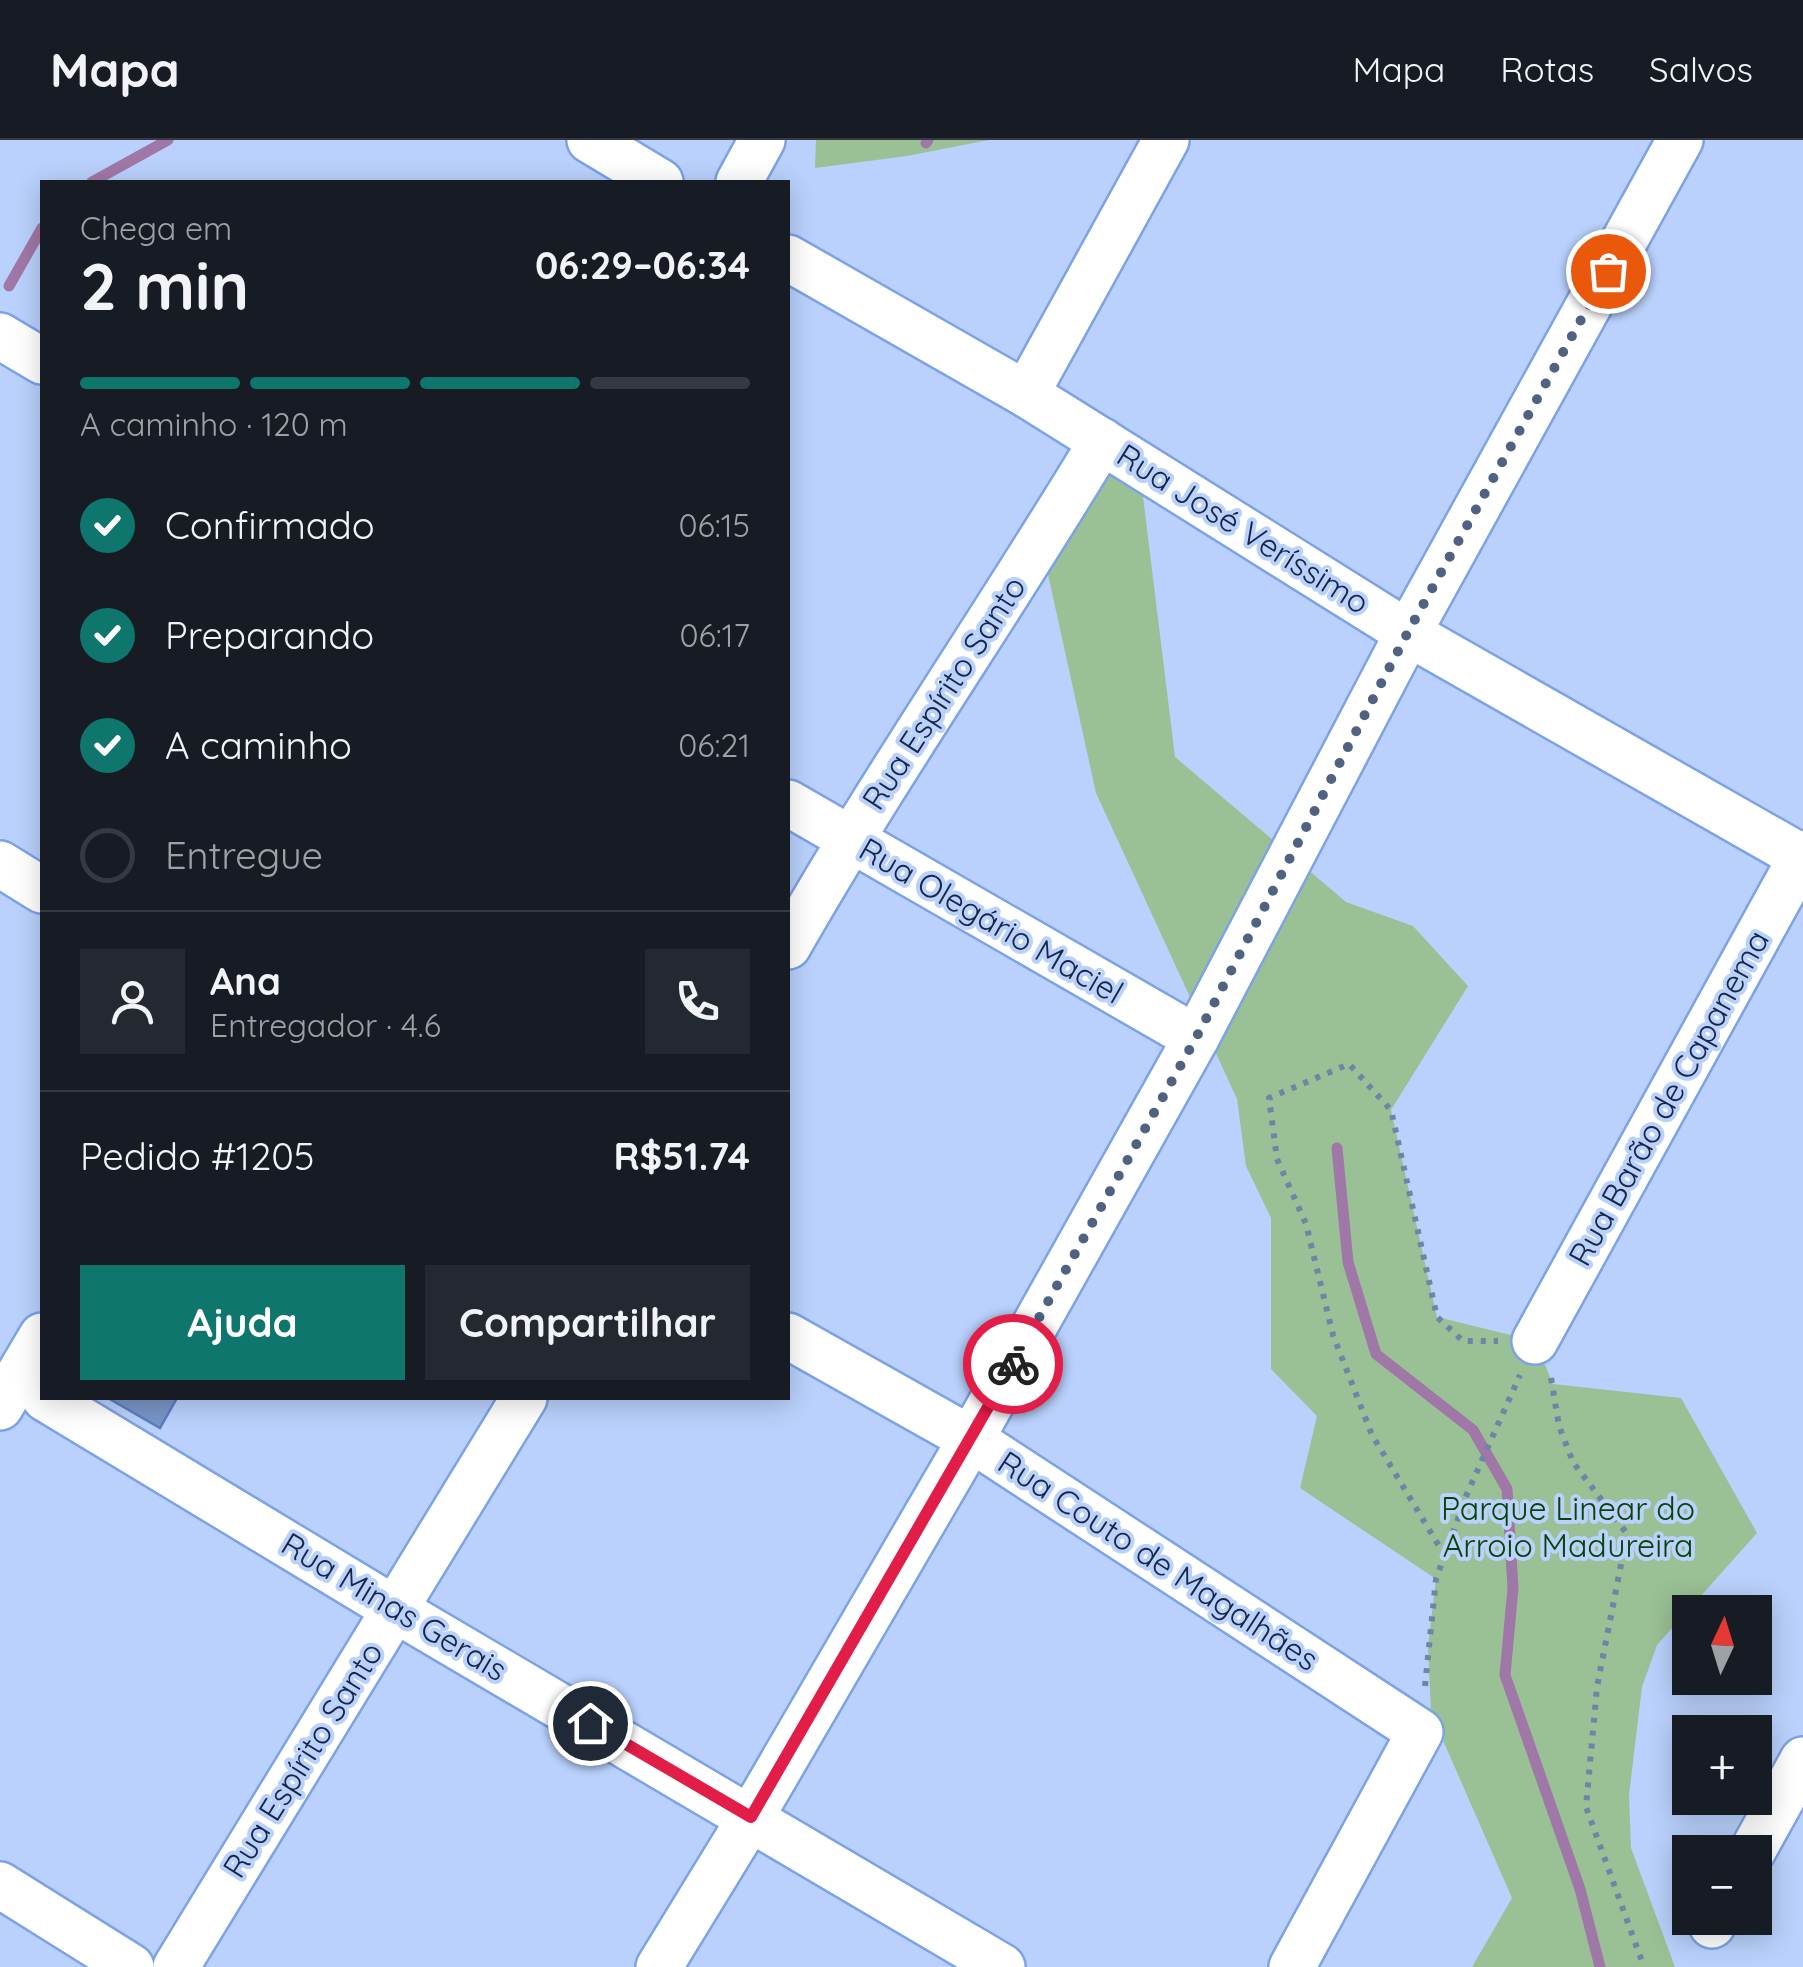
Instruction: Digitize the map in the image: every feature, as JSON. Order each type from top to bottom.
[{"type":"street","points":[[590,140],[657,180]]},
{"type":"street","points":[[740,180],[762,140]]},
{"type":"street","points":[[1026,394],[1166,140]]},
{"type":"street","points":[[659,1967],[751,1817],[970,1439],[1196,1038],[1408,632],[1680,140]]},
{"type":"street","name":"Rua José Veríssimo","points":[[790,259],[1026,394],[1408,632],[1802,856]]},
{"type":"street","points":[[0,336],[40,360]]},
{"type":"street","name":"Rua Espírito Santo","points":[[790,942],[848,840],[1040,544],[1102,440]]},
{"type":"street","name":"Rua Olegário Maciel","points":[[790,805],[1196,1038]]},
{"type":"street","name":"Rua Barão de Capanema","points":[[1535,1341],[1802,856]]},
{"type":"street","points":[[0,864],[40,889]]},
{"type":"street","name":"Rua Couto de Magalhães","points":[[790,1337],[970,1439],[1420,1732]]},
{"type":"street","points":[[21,1390],[40,1341]]},
{"type":"street","name":"Rua Minas Gerais","points":[[21,1390],[1002,1967]]},
{"type":"street","name":"Rua Espírito Santo","points":[[176,1967],[523,1400]]},
{"type":"street","points":[[1292,1967],[1420,1732]]},
{"type":"street","points":[[1761,1835],[1803,1760]]},
{"type":"street","points":[[0,1885],[132,1967]]},
{"type":"path","points":[[1445,1556],[1372,1435],[1333,1335],[1306,1224],[1277,1160],[1269,1098],[1349,1064],[1391,1110],[1436,1317],[1463,1340],[1535,1341]]},
{"type":"path","points":[[1420,1732],[1436,1579],[1466,1494],[1535,1341]]},
{"type":"path","points":[[1535,1341],[1553,1384],[1559,1426],[1572,1462],[1627,1534],[1598,1687],[1586,1807],[1644,1967]]},
{"type":"green space","points":[[816,140],[989,140],[815,168]]},
{"type":"green space","name":"Parque Linear do Arroio Madureira","points":[[1106,452],[1140,472],[1175,757],[1346,902],[1413,926],[1468,986],[1391,1110],[1437,1317],[1535,1341],[1553,1384],[1681,1398],[1757,1533],[1702,1595],[1672,1595],[1672,1628],[1657,1645],[1642,1687],[1629,1795],[1631,1848],[1675,1967],[1472,1967],[1512,1898],[1431,1713],[1428,1646],[1436,1579],[1300,1488],[1317,1416],[1271,1369],[1271,1218],[1246,1166],[1237,1099],[1096,793],[1044,556]]},
{"type":"building","points":[[111,1400],[176,1400],[160,1428]]},
{"type":"waterway","points":[[96,180],[168,140]]},
{"type":"waterway","points":[[9,286],[40,232]]},
{"type":"waterway","points":[[1337,1148],[1348,1262],[1376,1354],[1473,1430],[1507,1489],[1513,1588],[1505,1675],[1580,1889],[1600,1967]]},
{"type":"way so far","points":[[1013,1364],[1196,1038],[1408,632],[1608,271]]},
{"type":"route","points":[[590,1723],[751,1817],[1013,1364]]}]
